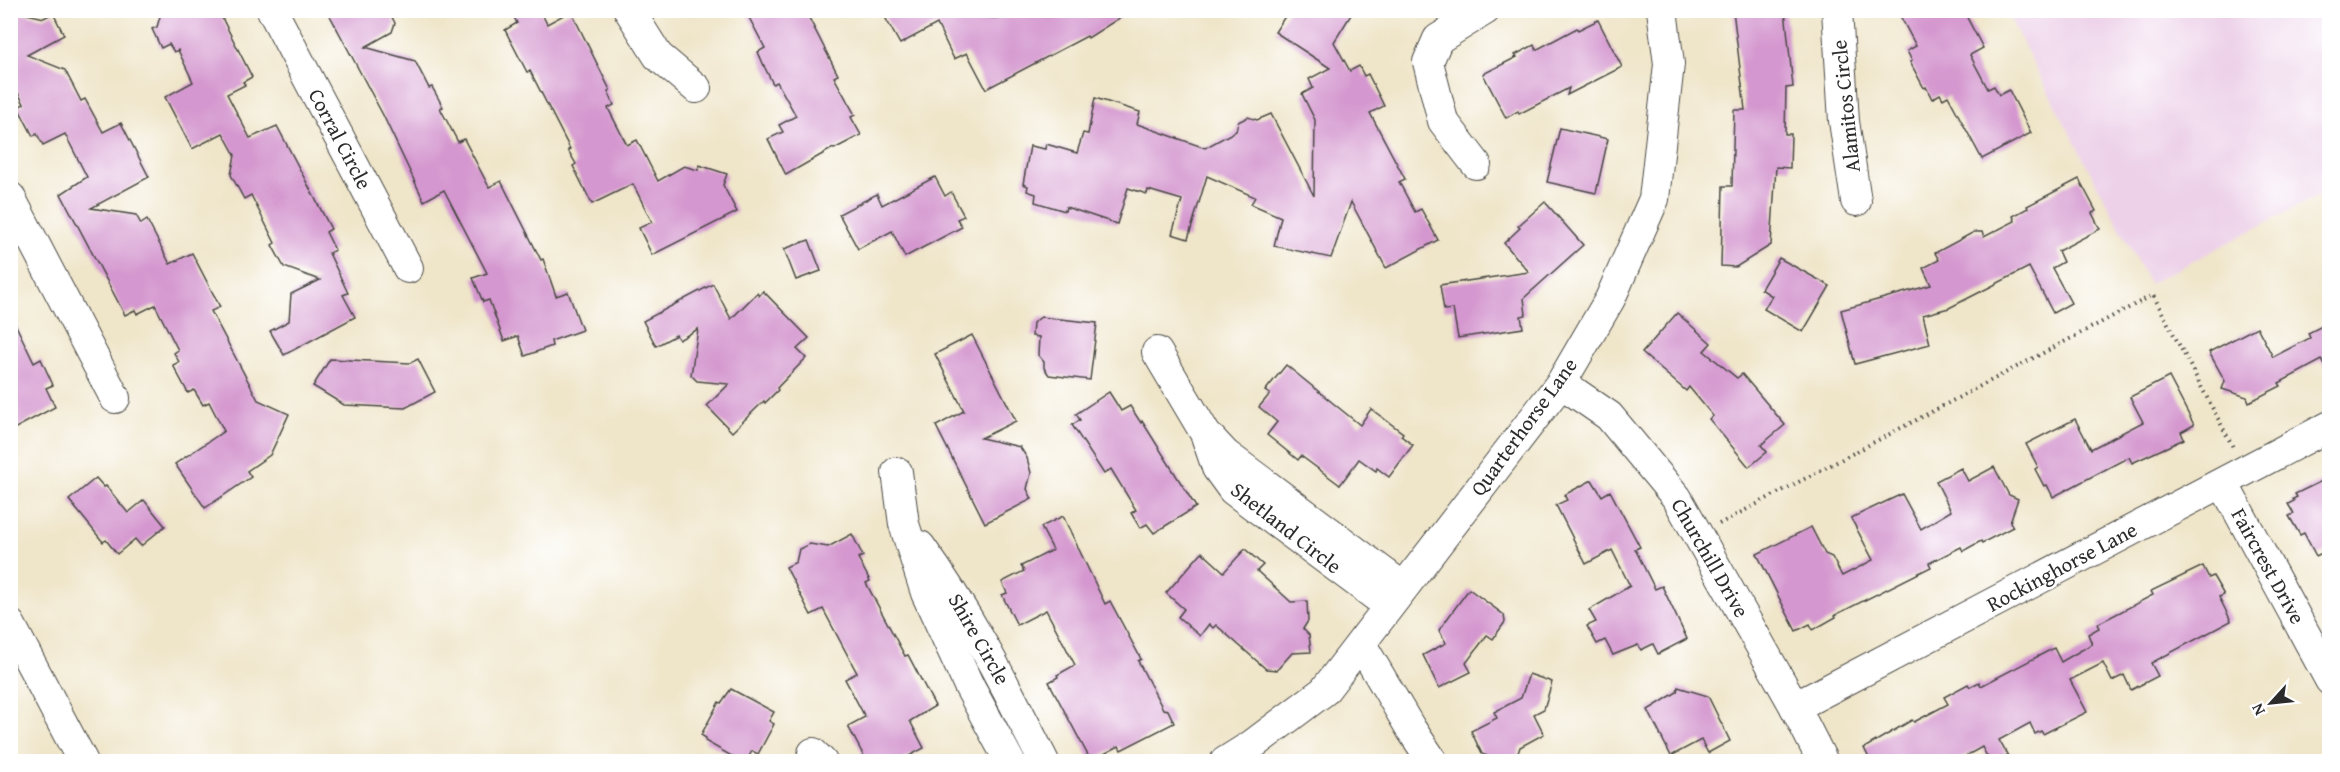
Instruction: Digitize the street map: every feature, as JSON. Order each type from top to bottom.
[{"type":"street","name":"Corral Circle","points":[[272,10],[408,268]]},
{"type":"street","points":[[629,10],[658,56],[696,88]]},
{"type":"street","points":[[1476,164],[1443,121],[1428,62],[1438,39],[1485,10]]},
{"type":"street","name":"Quarterhorse Lane","points":[[1225,762],[1252,745],[1324,691],[1561,383],[1610,299],[1654,199],[1670,64],[1662,10]]},
{"type":"street","name":"Alamitos Circle","points":[[1837,10],[1844,121],[1856,201]]},
{"type":"street","points":[[10,196],[115,398]]},
{"type":"street","name":"Shetland Circle","points":[[1157,352],[1205,433],[1226,454],[1396,597]]},
{"type":"street","name":"Churchill Drive","points":[[1561,383],[1609,416],[1677,498],[1795,707],[1823,762]]},
{"type":"street","name":"Rockinghorse Lane","points":[[1795,707],[2330,426]]},
{"type":"street","name":"Shire Circle","points":[[897,472],[904,524],[926,593],[969,686],[1010,762]]},
{"type":"street","name":"Faircrest Drive","points":[[2234,477],[2330,680]]},
{"type":"street","name":"Shire Circle","points":[[904,524],[946,582],[980,636],[1044,762]]},
{"type":"street","points":[[10,624],[83,762]]},
{"type":"street","points":[[1361,644],[1433,762]]},
{"type":"street","points":[[1411,729],[1420,762]]},
{"type":"path","points":[[1699,535],[2153,295],[2234,477]]},
{"type":"shaded area","points":[[2006,11],[2329,11],[2329,190],[2149,284]]},
{"type":"building","points":[[10,10],[44,18],[53,13],[64,35],[27,55],[65,70],[81,101],[85,99],[103,132],[121,123],[149,177],[91,208],[136,215],[141,224],[147,220],[170,264],[192,253],[220,307],[211,311],[258,400],[289,414],[270,455],[247,471],[251,477],[205,508],[175,464],[224,431],[209,402],[203,405],[194,390],[188,393],[173,365],[179,362],[174,353],[178,350],[155,305],[137,314],[135,310],[125,315],[61,194],[87,177],[65,134],[43,145],[37,134],[33,136],[18,107],[24,104],[10,78]]},
{"type":"building","points":[[166,10],[218,10],[252,77],[243,82],[245,85],[227,94],[250,138],[277,126],[331,229],[326,232],[335,250],[329,253],[348,293],[343,295],[355,317],[284,355],[270,331],[289,321],[291,294],[320,280],[284,267],[272,245],[275,243],[251,195],[244,199],[231,175],[235,155],[223,133],[192,149],[165,97],[193,82],[178,50],[174,52],[169,44],[161,48],[152,29],[157,27],[161,13]]},
{"type":"building","points":[[327,10],[388,10],[395,23],[392,32],[365,47],[415,61],[429,88],[432,87],[443,107],[440,108],[458,142],[464,139],[489,187],[501,181],[541,260],[543,259],[556,296],[568,292],[582,330],[551,341],[552,346],[525,356],[518,336],[504,341],[489,300],[483,302],[473,278],[487,273],[444,190],[424,201],[383,115]]},
{"type":"building","points":[[510,10],[540,10],[547,24],[571,11],[610,90],[608,91],[614,105],[608,108],[627,145],[637,140],[658,181],[684,166],[698,170],[699,165],[727,174],[723,185],[737,212],[652,255],[639,228],[652,222],[633,184],[592,204],[573,166],[576,164],[568,150],[570,149],[530,71],[527,72],[505,30],[517,23]]},
{"type":"building","points":[[745,10],[805,10],[838,75],[834,77],[855,115],[851,117],[861,135],[786,175],[768,139],[783,132],[779,125],[796,116],[777,82],[773,84],[765,68],[758,52],[765,48]]},
{"type":"building","points":[[881,10],[963,10],[955,15],[995,18],[1027,10],[1132,10],[1088,38],[1087,36],[986,89],[967,53],[954,59],[937,24],[900,44]]},
{"type":"building","points":[[1289,10],[1354,10],[1334,42],[1350,71],[1359,66],[1364,76],[1368,74],[1384,106],[1370,113],[1405,179],[1399,182],[1415,212],[1421,209],[1438,240],[1386,268],[1351,202],[1331,258],[1274,246],[1281,217],[1251,204],[1255,197],[1207,176],[1188,239],[1172,234],[1182,200],[1148,190],[1147,194],[1128,188],[1117,224],[1066,207],[1065,211],[1035,202],[1036,194],[1027,191],[1028,186],[1023,184],[1030,146],[1045,149],[1046,144],[1077,153],[1083,133],[1088,134],[1095,98],[1140,112],[1137,124],[1205,148],[1236,131],[1238,122],[1248,117],[1257,120],[1271,114],[1314,196],[1315,120],[1302,94],[1313,88],[1309,79],[1330,68],[1275,32]]},
{"type":"building","points":[[1733,10],[1785,10],[1793,87],[1786,88],[1785,134],[1791,134],[1790,168],[1776,167],[1771,245],[1736,267],[1721,266],[1723,186],[1732,186],[1734,110],[1745,110]]},
{"type":"building","points":[[1897,10],[1963,10],[1983,48],[1970,55],[1988,89],[1994,86],[1999,95],[2009,90],[2031,133],[1982,159],[1948,96],[1943,99],[1940,94],[1932,99],[1926,87],[1924,88],[1910,62],[1912,61],[1907,51],[1916,46]]},
{"type":"building","points":[[1598,20],[1622,67],[1567,95],[1569,88],[1519,114],[1518,111],[1506,118],[1483,74],[1517,57],[1515,55],[1534,45],[1536,50],[1577,28],[1578,30]]},
{"type":"building","points":[[1560,128],[1608,139],[1596,193],[1547,182]]},
{"type":"building","points":[[935,177],[945,196],[951,192],[964,216],[957,219],[962,227],[905,257],[892,231],[858,249],[839,214],[877,194],[882,205]]},
{"type":"building","points":[[2079,179],[2096,211],[2092,213],[2100,229],[2058,251],[2063,262],[2052,268],[2071,303],[2053,313],[2029,267],[1949,308],[1923,315],[1930,344],[1855,364],[1841,310],[1931,285],[1923,268],[1939,260],[1935,253],[1974,232],[1982,232],[1984,237],[2015,221],[2013,216],[2028,208],[2027,206]]},
{"type":"building","points":[[1545,202],[1583,245],[1524,298],[1526,315],[1521,316],[1523,328],[1458,338],[1453,309],[1444,310],[1440,285],[1529,272],[1504,243],[1520,228],[1518,226]]},
{"type":"building","points":[[809,240],[821,271],[796,280],[784,249]]},
{"type":"building","points":[[1779,258],[1830,286],[1803,332],[1764,309],[1772,296],[1761,289]]},
{"type":"building","points":[[713,284],[731,319],[757,293],[759,296],[763,291],[809,338],[797,349],[806,358],[765,403],[764,401],[732,432],[707,406],[729,384],[697,381],[691,375],[698,329],[679,340],[676,335],[656,346],[643,321]]},
{"type":"building","points":[[10,313],[34,363],[41,359],[53,385],[46,388],[55,407],[10,431]]},
{"type":"building","points":[[1677,313],[1711,343],[1704,351],[1737,378],[1742,374],[1785,425],[1761,445],[1767,452],[1749,467],[1709,419],[1713,416],[1689,387],[1686,391],[1642,353]]},
{"type":"building","points":[[1041,317],[1097,323],[1090,380],[1049,375],[1044,368],[1044,362],[1038,355],[1039,337],[1032,336],[1033,323]]},
{"type":"building","points":[[2330,322],[2330,375],[2322,360],[2279,383],[2281,386],[2249,402],[2247,397],[2222,389],[2225,381],[2209,352],[2257,327],[2273,357],[2310,338],[2308,333]]},
{"type":"building","points":[[972,335],[1016,421],[981,438],[1020,447],[1027,458],[1031,473],[1027,489],[1032,499],[985,523],[936,426],[964,411],[935,354]]},
{"type":"building","points":[[330,359],[410,363],[418,359],[435,392],[405,408],[344,405],[313,386]]},
{"type":"building","points":[[1286,365],[1360,425],[1371,409],[1403,433],[1401,436],[1413,445],[1389,477],[1359,459],[1340,485],[1301,456],[1298,460],[1267,435],[1277,422],[1259,407],[1270,394],[1265,391]]},
{"type":"building","points":[[2169,377],[2194,425],[2181,432],[2184,439],[2132,463],[2129,457],[2053,497],[2035,469],[2038,467],[2026,444],[2075,419],[2091,449],[2143,422],[2130,397]]},
{"type":"building","points":[[1109,392],[1121,411],[1130,406],[1141,423],[1142,421],[1196,507],[1154,533],[1147,524],[1140,528],[1131,513],[1136,510],[1111,469],[1104,474],[1072,425],[1080,420],[1076,414]]},
{"type":"building","points":[[1994,467],[2009,495],[2018,499],[2010,522],[2013,527],[1982,543],[1981,541],[1963,551],[1961,547],[1929,563],[1931,567],[1835,615],[1836,617],[1813,630],[1810,624],[1796,631],[1757,554],[1811,527],[1825,554],[1832,557],[1842,576],[1873,560],[1851,518],[1902,494],[1921,529],[1951,511],[1936,481],[1961,468],[1968,481]]},
{"type":"building","points":[[2330,477],[2330,549],[2316,556],[2304,533],[2300,535],[2289,516],[2294,514],[2288,504],[2297,497],[2295,494]]},
{"type":"building","points":[[96,478],[104,487],[106,486],[128,513],[144,500],[165,526],[141,546],[135,539],[117,554],[106,540],[103,542],[69,500]]},
{"type":"building","points":[[1592,480],[1602,496],[1610,491],[1640,547],[1635,549],[1655,589],[1662,586],[1687,639],[1658,654],[1653,644],[1641,650],[1638,645],[1613,655],[1605,640],[1597,644],[1587,626],[1596,622],[1589,610],[1630,586],[1612,550],[1586,564],[1556,505],[1567,500],[1564,495]]},
{"type":"building","points":[[1063,516],[1105,604],[1110,601],[1141,659],[1138,661],[1163,709],[1168,710],[1174,723],[1121,750],[1119,746],[1091,761],[1049,682],[1075,665],[1046,610],[1017,625],[1002,595],[1007,593],[1002,582],[1024,571],[1021,566],[1053,550],[1041,527]]},
{"type":"building","points":[[852,534],[863,556],[858,558],[870,581],[866,583],[935,706],[910,721],[924,748],[898,762],[867,762],[848,726],[865,717],[845,679],[857,673],[823,609],[811,615],[786,567],[796,562],[799,549],[810,544],[828,547]]},
{"type":"building","points":[[1245,549],[1263,565],[1257,571],[1291,602],[1307,601],[1308,621],[1303,629],[1309,635],[1311,652],[1292,653],[1277,670],[1266,669],[1216,625],[1213,628],[1209,624],[1200,636],[1178,617],[1184,609],[1166,593],[1202,552],[1224,572]]},
{"type":"building","points":[[2203,566],[2209,578],[2213,576],[2224,595],[2219,597],[2231,621],[2151,663],[2158,676],[2131,690],[2124,675],[2112,681],[2103,663],[2070,680],[2087,712],[2043,734],[2041,731],[2035,734],[2030,723],[1999,740],[2008,756],[1997,762],[1990,762],[1982,747],[1955,762],[1871,762],[1864,748],[1912,720],[1914,722],[1948,704],[1944,697],[1968,684],[1970,687],[1979,682],[1981,686],[2054,648],[2061,662],[2092,644],[2088,634],[2099,628],[2097,624],[2153,595],[2151,591]]},
{"type":"building","points":[[1469,589],[1504,615],[1505,622],[1493,639],[1487,635],[1466,663],[1471,672],[1439,688],[1423,655],[1446,643],[1439,630]]},
{"type":"building","points":[[1529,674],[1552,682],[1544,709],[1534,714],[1544,734],[1520,747],[1516,759],[1511,762],[1501,762],[1482,754],[1471,731],[1497,718],[1494,712],[1521,698]]},
{"type":"building","points":[[1678,687],[1708,696],[1730,741],[1708,753],[1701,740],[1671,756],[1648,710],[1677,692]]},
{"type":"building","points":[[731,689],[774,712],[769,721],[774,724],[758,754],[752,751],[746,762],[742,762],[705,741],[706,738],[701,735],[719,702],[721,703]]}]
